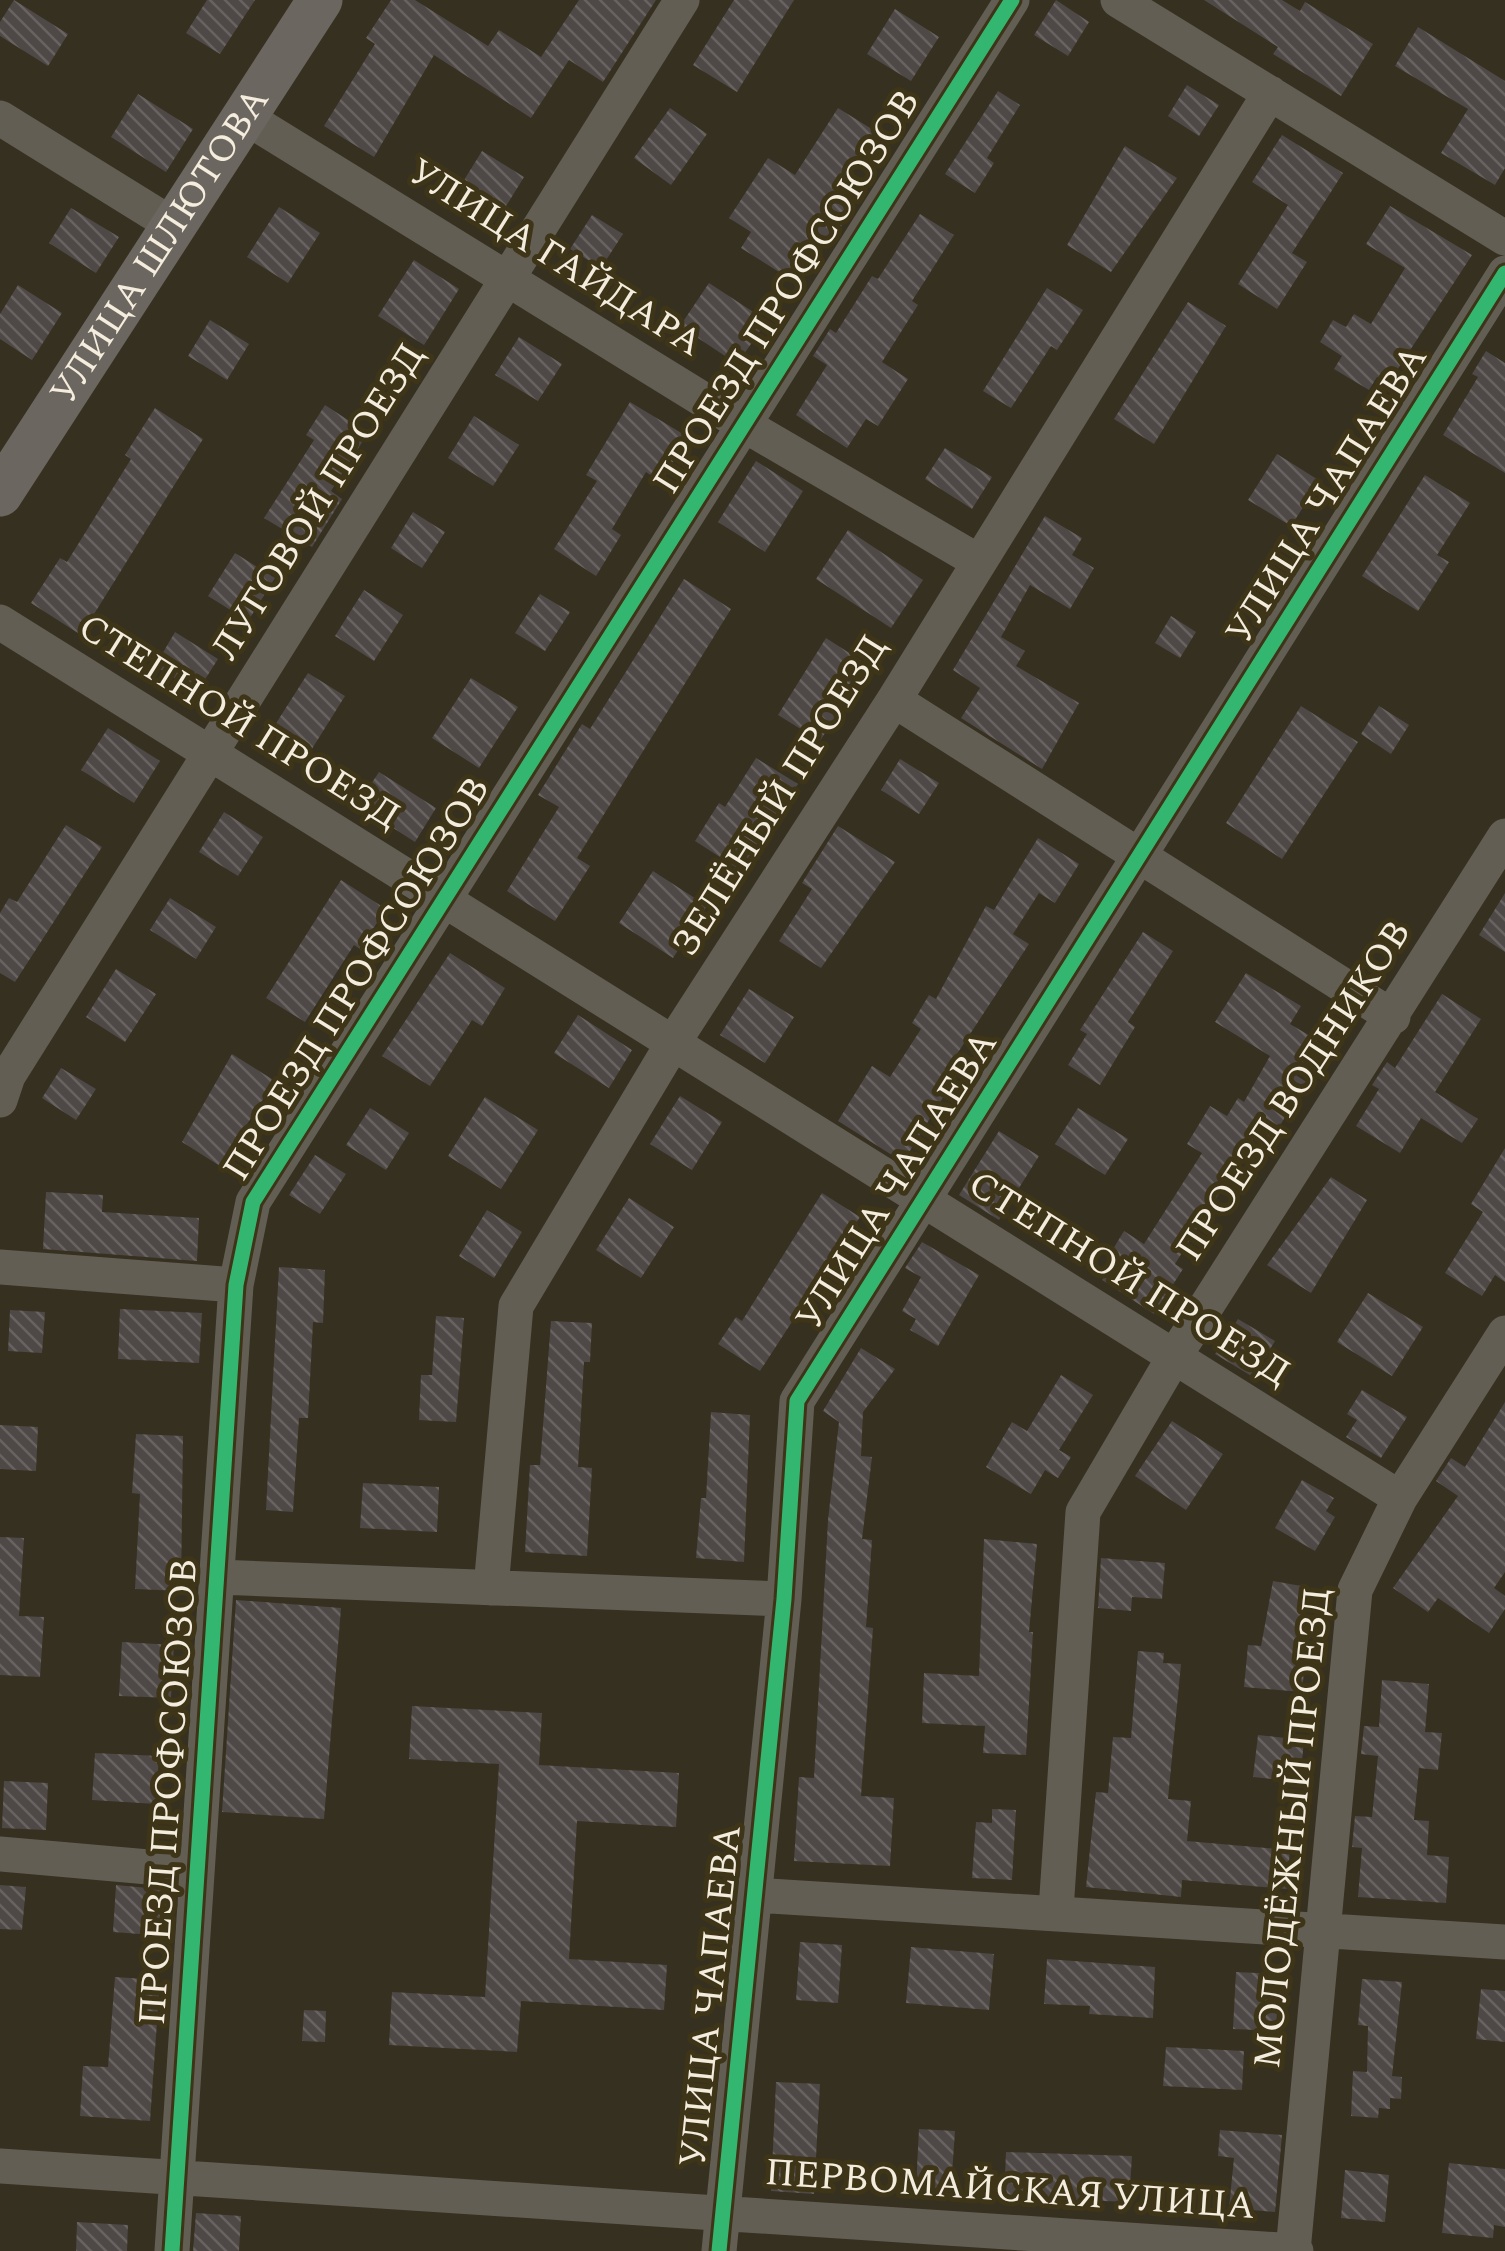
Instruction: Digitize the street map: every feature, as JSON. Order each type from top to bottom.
[{"type":"main road","name":"УЛИЦА ШЛЮТОВА","points":[[0,494],[320,0]]},
{"type":"street","name":"ЛУГОВОЙ ПРОЕЗД","points":[[0,1100],[8,1076],[682,0]]},
{"type":"street","name":"ПРОЕЗД ПРОФСОЮЗОВ","points":[[172,2251],[194,1871],[236,1285],[253,1202],[741,423],[1012,0]]},
{"type":"street","points":[[1118,0],[1505,238]]},
{"type":"street","name":"ЗЕЛЁНЫЙ ПРОЕЗД","points":[[490,1588],[516,1306],[673,1044],[894,700],[976,560],[1270,93]]},
{"type":"street","points":[[0,118],[176,227]]},
{"type":"street","name":"УЛИЦА ГАЙДАРА","points":[[246,118],[741,423],[976,560]]},
{"type":"street","name":"УЛИЦА ЧАПАЕВА","points":[[718,2251],[784,1600],[797,1400],[1505,273]]},
{"type":"street","name":"СТЕПНОЙ ПРОЕЗД","points":[[0,622],[1400,1498]]},
{"type":"street","points":[[894,700],[1393,1017]]},
{"type":"street","name":"ПРОЕЗД ВОДНИКОВ","points":[[1056,1910],[1083,1512],[1174,1357],[1505,836]]},
{"type":"street","points":[[0,1267],[236,1285]]},
{"type":"street","name":"МОЛОДЁЖНЫЙ ПРОЕЗД","points":[[1294,2251],[1355,1590],[1400,1498],[1505,1332]]},
{"type":"street","points":[[218,1576],[784,1600]]},
{"type":"street","points":[[0,1854],[194,1871]]},
{"type":"street","points":[[754,1895],[1056,1910],[1505,1942]]},
{"type":"street","name":"ПЕРВОМАЙСКАЯ УЛИЦА","points":[[0,2166],[1294,2251]]},
{"type":"building","points":[[14,0],[68,34],[48,66],[0,36],[0,22]]},
{"type":"building","points":[[207,0],[255,0],[220,54],[186,33]]},
{"type":"building","points":[[391,0],[415,0],[488,46],[499,30],[541,57],[579,0],[656,0],[603,82],[569,60],[531,118],[434,55],[374,157],[324,126],[375,44],[366,38]]},
{"type":"building","points":[[734,0],[794,0],[737,92],[693,65]]},
{"type":"building","points":[[1056,0],[1089,22],[1068,56],[1034,35]]},
{"type":"building","points":[[1204,0],[1282,0],[1300,11],[1305,2],[1373,44],[1341,96],[1273,54],[1278,47]]},
{"type":"building","points":[[895,9],[939,37],[911,81],[867,54]]},
{"type":"building","points":[[1418,27],[1505,81],[1505,168],[1495,185],[1441,153],[1468,109],[1395,66]]},
{"type":"building","points":[[1187,85],[1219,105],[1199,136],[1168,116]]},
{"type":"building","points":[[998,91],[1020,105],[987,158],[994,163],[975,193],[945,174]]},
{"type":"building","points":[[138,94],[193,129],[166,172],[111,137]]},
{"type":"building","points":[[670,108],[707,134],[671,185],[634,158]]},
{"type":"building","points":[[838,108],[875,131],[832,198],[851,210],[830,245],[817,238],[790,279],[741,248],[751,232],[729,218],[768,158],[795,175]]},
{"type":"building","points":[[1282,135],[1343,173],[1292,253],[1307,262],[1277,309],[1238,284],[1288,205],[1252,182]]},
{"type":"building","points":[[1125,146],[1177,178],[1111,272],[1067,245]]},
{"type":"building","points":[[482,151],[524,177],[503,211],[461,185]]},
{"type":"building","points":[[1390,206],[1472,255],[1388,384],[1377,377],[1369,390],[1334,369],[1342,356],[1320,342],[1333,320],[1346,327],[1354,314],[1371,324],[1405,268],[1366,244]]},
{"type":"building","points":[[279,207],[320,233],[288,283],[247,257]]},
{"type":"building","points":[[71,208],[119,237],[96,273],[49,243]]},
{"type":"building","points":[[920,214],[954,235],[912,301],[918,305],[882,362],[908,379],[878,426],[866,419],[847,448],[796,415],[827,365],[813,356],[830,329],[836,333],[872,276],[878,279]]},
{"type":"building","points":[[592,215],[623,234],[601,268],[570,249]]},
{"type":"building","points":[[414,260],[459,289],[424,345],[378,316]]},
{"type":"building","points":[[709,283],[767,321],[737,364],[680,326]]},
{"type":"building","points":[[18,285],[62,313],[32,360],[0,339],[0,314]]},
{"type":"building","points":[[1047,288],[1083,310],[1057,350],[1051,346],[1011,408],[983,391]]},
{"type":"building","points":[[1188,302],[1226,326],[1154,444],[1114,419]]},
{"type":"building","points":[[210,320],[249,344],[227,380],[188,356]]},
{"type":"building","points":[[519,337],[562,364],[538,401],[495,375]]},
{"type":"building","points":[[1486,351],[1505,363],[1505,473],[1443,435],[1478,377],[1472,374]]},
{"type":"building","points":[[630,402],[688,437],[661,482],[646,472],[612,529],[621,535],[596,576],[554,549],[597,481],[586,475]]},
{"type":"building","points":[[325,405],[368,433],[331,491],[342,499],[312,547],[264,518],[314,440],[306,435]]},
{"type":"building","points":[[155,408],[203,439],[81,635],[31,603],[60,558],[67,562],[131,459],[125,455]]},
{"type":"building","points":[[474,416],[519,445],[493,486],[448,458]]},
{"type":"building","points":[[945,448],[992,477],[972,509],[925,479]]},
{"type":"building","points":[[1277,454],[1320,481],[1291,526],[1248,500]]},
{"type":"building","points":[[756,461],[803,491],[765,552],[718,522]]},
{"type":"building","points":[[1425,475],[1470,503],[1437,555],[1449,562],[1418,611],[1362,576]]},
{"type":"building","points":[[413,512],[445,532],[422,568],[391,548]]},
{"type":"building","points":[[1045,516],[1082,538],[1072,555],[1094,568],[1070,609],[1030,585],[1001,637],[1025,651],[1016,666],[1079,703],[1042,769],[961,718],[980,688],[953,670]]},
{"type":"building","points":[[848,530],[923,580],[891,628],[816,579]]},
{"type":"building","points":[[235,553],[275,578],[248,621],[208,596]]},
{"type":"building","points":[[684,579],[731,609],[577,858],[590,866],[555,921],[507,891],[559,807],[538,795],[582,724],[590,729]]},
{"type":"building","points":[[364,590],[403,615],[374,661],[335,636]]},
{"type":"building","points":[[540,594],[570,612],[545,651],[515,633]]},
{"type":"building","points":[[1171,616],[1196,632],[1180,658],[1155,643]]},
{"type":"building","points":[[175,632],[218,659],[197,692],[155,666]]},
{"type":"building","points":[[826,638],[868,665],[820,741],[778,715]]},
{"type":"building","points":[[308,673],[345,696],[310,752],[273,728]]},
{"type":"building","points":[[471,678],[518,707],[479,768],[432,738]]},
{"type":"building","points":[[1301,706],[1358,742],[1282,859],[1226,823]]},
{"type":"building","points":[[1379,706],[1409,725],[1391,754],[1361,734]]},
{"type":"building","points":[[108,728],[160,761],[134,803],[81,770]]},
{"type":"building","points":[[756,758],[798,784],[740,870],[695,841],[719,803],[725,807]]},
{"type":"building","points":[[900,759],[939,783],[919,814],[881,790]]},
{"type":"building","points":[[379,772],[436,808],[415,842],[357,805]]},
{"type":"building","points":[[224,812],[263,837],[238,876],[199,852]]},
{"type":"building","points":[[66,825],[102,847],[15,982],[0,973],[0,913],[9,898],[17,902]]},
{"type":"building","points":[[838,826],[895,862],[821,968],[779,941],[812,889],[802,883]]},
{"type":"building","points":[[1038,838],[1079,864],[1055,903],[1039,893],[1013,934],[1029,944],[940,1080],[950,1086],[903,1162],[838,1121],[872,1066],[890,1077],[921,1029],[912,1023],[929,995],[936,999],[986,906],[994,910]]},
{"type":"building","points":[[653,871],[707,906],[673,958],[619,923]]},
{"type":"building","points":[[341,880],[386,909],[360,949],[354,945],[305,1022],[266,998]]},
{"type":"building","points":[[1505,893],[1505,952],[1479,935]]},
{"type":"building","points":[[170,898],[216,927],[196,959],[150,930]]},
{"type":"building","points":[[1143,932],[1173,951],[1128,1022],[1135,1027],[1100,1085],[1068,1065],[1087,1034],[1080,1030]]},
{"type":"building","points":[[450,953],[505,988],[482,1026],[472,1020],[430,1086],[382,1056]]},
{"type":"building","points":[[116,969],[156,994],[125,1042],[86,1017]]},
{"type":"building","points":[[1246,973],[1301,1006],[1290,1024],[1317,1040],[1296,1075],[1306,1082],[1269,1144],[1255,1136],[1175,1264],[1183,1269],[1154,1314],[1102,1280],[1116,1258],[1110,1254],[1124,1231],[1144,1244],[1202,1153],[1187,1144],[1210,1106],[1227,1116],[1238,1098],[1244,1102],[1270,1056],[1215,1022]]},
{"type":"building","points":[[749,989],[794,1017],[765,1063],[720,1035]]},
{"type":"building","points":[[1442,994],[1481,1019],[1435,1092],[1478,1119],[1462,1143],[1421,1118],[1400,1153],[1356,1126],[1379,1089],[1372,1085],[1387,1062],[1395,1068]]},
{"type":"building","points":[[578,1015],[632,1050],[609,1088],[554,1053]]},
{"type":"building","points":[[232,1054],[275,1081],[220,1166],[182,1142]]},
{"type":"building","points":[[61,1068],[96,1089],[76,1120],[42,1098]]},
{"type":"building","points":[[680,1096],[722,1122],[692,1170],[650,1144]]},
{"type":"building","points":[[485,1097],[538,1130],[501,1189],[448,1156]]},
{"type":"building","points":[[370,1108],[409,1133],[386,1170],[346,1145]]},
{"type":"building","points":[[1078,1108],[1128,1139],[1105,1175],[1055,1144]]},
{"type":"building","points":[[999,1131],[1039,1156],[999,1220],[959,1195]]},
{"type":"building","points":[[1505,1148],[1505,1282],[1495,1275],[1482,1296],[1445,1273],[1483,1212],[1471,1204]]},
{"type":"building","points":[[315,1155],[346,1174],[320,1214],[289,1195]]},
{"type":"building","points":[[1331,1177],[1367,1200],[1311,1293],[1267,1265]]},
{"type":"building","points":[[46,1192],[103,1195],[102,1212],[199,1218],[197,1261],[43,1249]]},
{"type":"building","points":[[822,1193],[860,1217],[760,1371],[718,1344],[736,1317],[742,1321]]},
{"type":"building","points":[[629,1198],[674,1227],[641,1278],[596,1250]]},
{"type":"building","points":[[487,1210],[522,1232],[494,1278],[459,1256]]},
{"type":"building","points":[[922,1242],[979,1275],[938,1346],[910,1330],[916,1319],[902,1311],[921,1277],[905,1268]]},
{"type":"building","points":[[279,1267],[325,1270],[323,1323],[313,1322],[308,1418],[299,1418],[293,1512],[266,1510]]},
{"type":"building","points":[[1368,1293],[1423,1327],[1392,1376],[1337,1342]]},
{"type":"building","points":[[120,1309],[202,1313],[199,1363],[118,1359]]},
{"type":"building","points":[[10,1310],[45,1312],[42,1353],[8,1351]]},
{"type":"building","points":[[436,1316],[464,1318],[456,1422],[419,1420],[421,1375],[432,1375]]},
{"type":"building","points":[[1238,1319],[1275,1341],[1253,1377],[1215,1354]]},
{"type":"building","points":[[551,1321],[592,1323],[590,1362],[584,1362],[578,1467],[592,1468],[587,1556],[525,1552],[530,1465],[540,1465]]},
{"type":"building","points":[[861,1348],[895,1369],[863,1412],[861,1456],[872,1457],[862,1539],[872,1540],[866,1627],[873,1628],[861,1796],[894,1798],[890,1866],[794,1861],[799,1777],[814,1778],[828,1520],[839,1422],[823,1411]]},
{"type":"building","points":[[1061,1375],[1093,1395],[1059,1450],[1071,1457],[1058,1478],[1045,1470],[1031,1494],[986,1467],[1012,1422],[1027,1431]]},
{"type":"building","points":[[1362,1390],[1407,1417],[1381,1458],[1346,1437],[1357,1420],[1347,1414]]},
{"type":"building","points":[[1505,1402],[1505,1572],[1494,1588],[1505,1596],[1505,1609],[1489,1633],[1438,1598],[1428,1612],[1393,1588],[1458,1496],[1436,1481],[1451,1458],[1465,1467]]},
{"type":"building","points":[[711,1412],[750,1415],[744,1562],[696,1558],[701,1498],[706,1498]]},
{"type":"building","points":[[1172,1421],[1223,1454],[1186,1510],[1135,1476]]},
{"type":"building","points":[[0,1425],[38,1427],[36,1471],[0,1469]]},
{"type":"building","points":[[136,1434],[183,1436],[181,1591],[135,1589],[140,1494],[132,1493]]},
{"type":"building","points":[[1302,1480],[1334,1498],[1326,1511],[1335,1517],[1315,1551],[1275,1528]]},
{"type":"building","points":[[363,1483],[439,1487],[437,1532],[360,1528]]},
{"type":"building","points":[[0,1537],[24,1538],[19,1616],[44,1617],[40,1677],[0,1675]]},
{"type":"building","points":[[984,1539],[1037,1544],[1029,1632],[1033,1632],[1026,1755],[983,1753],[985,1726],[922,1723],[924,1673],[979,1676]]},
{"type":"building","points":[[1101,1558],[1165,1563],[1162,1599],[1132,1597],[1131,1611],[1098,1608]]},
{"type":"building","points":[[1273,1581],[1307,1587],[1295,1649],[1306,1650],[1302,1692],[1244,1687],[1248,1645],[1261,1646]]},
{"type":"building","points":[[236,1600],[341,1608],[324,1819],[222,1812]]},
{"type":"building","points":[[122,1642],[174,1645],[171,1698],[119,1696]]},
{"type":"building","points":[[1138,1651],[1164,1653],[1163,1663],[1181,1664],[1168,1799],[1191,1801],[1187,1841],[1290,1850],[1287,1889],[1182,1880],[1181,1897],[1086,1887],[1096,1792],[1108,1793],[1113,1737],[1131,1738]]},
{"type":"building","points":[[1382,1680],[1429,1684],[1425,1732],[1442,1733],[1438,1770],[1419,1768],[1414,1820],[1429,1821],[1427,1855],[1449,1857],[1446,1903],[1358,1897],[1362,1848],[1352,1847],[1355,1816],[1372,1817],[1378,1756],[1361,1754],[1364,1726],[1379,1727]]},
{"type":"building","points":[[412,1706],[542,1713],[539,1765],[679,1773],[676,1827],[577,1821],[569,1959],[667,1965],[664,2010],[521,2001],[517,2052],[389,2045],[392,1992],[485,1997],[499,1764],[409,1759]]},
{"type":"building","points":[[1258,1735],[1304,1740],[1300,1782],[1253,1777]]},
{"type":"building","points":[[95,1753],[159,1756],[156,1804],[92,1800]]},
{"type":"building","points":[[4,1781],[48,1783],[46,1830],[2,1828]]},
{"type":"building","points":[[992,1809],[1016,1810],[1012,1880],[972,1878],[976,1822],[992,1823]]},
{"type":"building","points":[[0,1885],[26,1887],[22,1930],[0,1929]]},
{"type":"building","points":[[116,1885],[169,1890],[166,1936],[113,1932]]},
{"type":"building","points":[[800,1942],[842,1945],[838,2003],[796,2000]]},
{"type":"building","points":[[911,1947],[994,1954],[989,2010],[906,2003]]},
{"type":"building","points":[[1047,1959],[1155,1967],[1153,2018],[1089,2014],[1090,2006],[1044,2004]]},
{"type":"building","points":[[1236,1972],[1279,1974],[1276,2031],[1233,2029]]},
{"type":"building","points":[[115,1977],[160,1980],[150,2121],[80,2116],[83,2066],[108,2067]]},
{"type":"building","points":[[1362,1979],[1402,1982],[1392,2076],[1402,2077],[1401,2099],[1390,2098],[1390,2109],[1379,2108],[1378,2118],[1351,2116],[1353,2071],[1367,2072],[1368,2026],[1358,2025]]},
{"type":"building","points":[[1481,1989],[1505,1991],[1505,2042],[1476,2039]]},
{"type":"building","points":[[304,2010],[326,2011],[325,2042],[302,2041]]},
{"type":"building","points":[[1166,2047],[1244,2051],[1242,2090],[1163,2086]]},
{"type":"building","points":[[776,2082],[820,2084],[814,2194],[771,2191]]},
{"type":"building","points":[[919,2129],[955,2131],[951,2189],[916,2187]]},
{"type":"building","points":[[1220,2130],[1282,2135],[1275,2212],[1229,2208],[1234,2158],[1218,2156]]},
{"type":"building","points":[[1006,2152],[1132,2156],[1129,2202],[1004,2197]]},
{"type":"building","points":[[1449,2163],[1505,2169],[1505,2227],[1494,2225],[1493,2238],[1442,2233]]},
{"type":"building","points":[[1345,2170],[1389,2175],[1385,2222],[1341,2218]]},
{"type":"building","points":[[196,2213],[241,2216],[239,2251],[193,2251]]},
{"type":"building","points":[[77,2222],[128,2225],[127,2251],[76,2251]]},
{"type":"cycle path","points":[[172,2251],[236,1285],[253,1202],[1012,0]]},
{"type":"cycle path","points":[[719,2251],[784,1599],[797,1401],[1505,273]]}]
